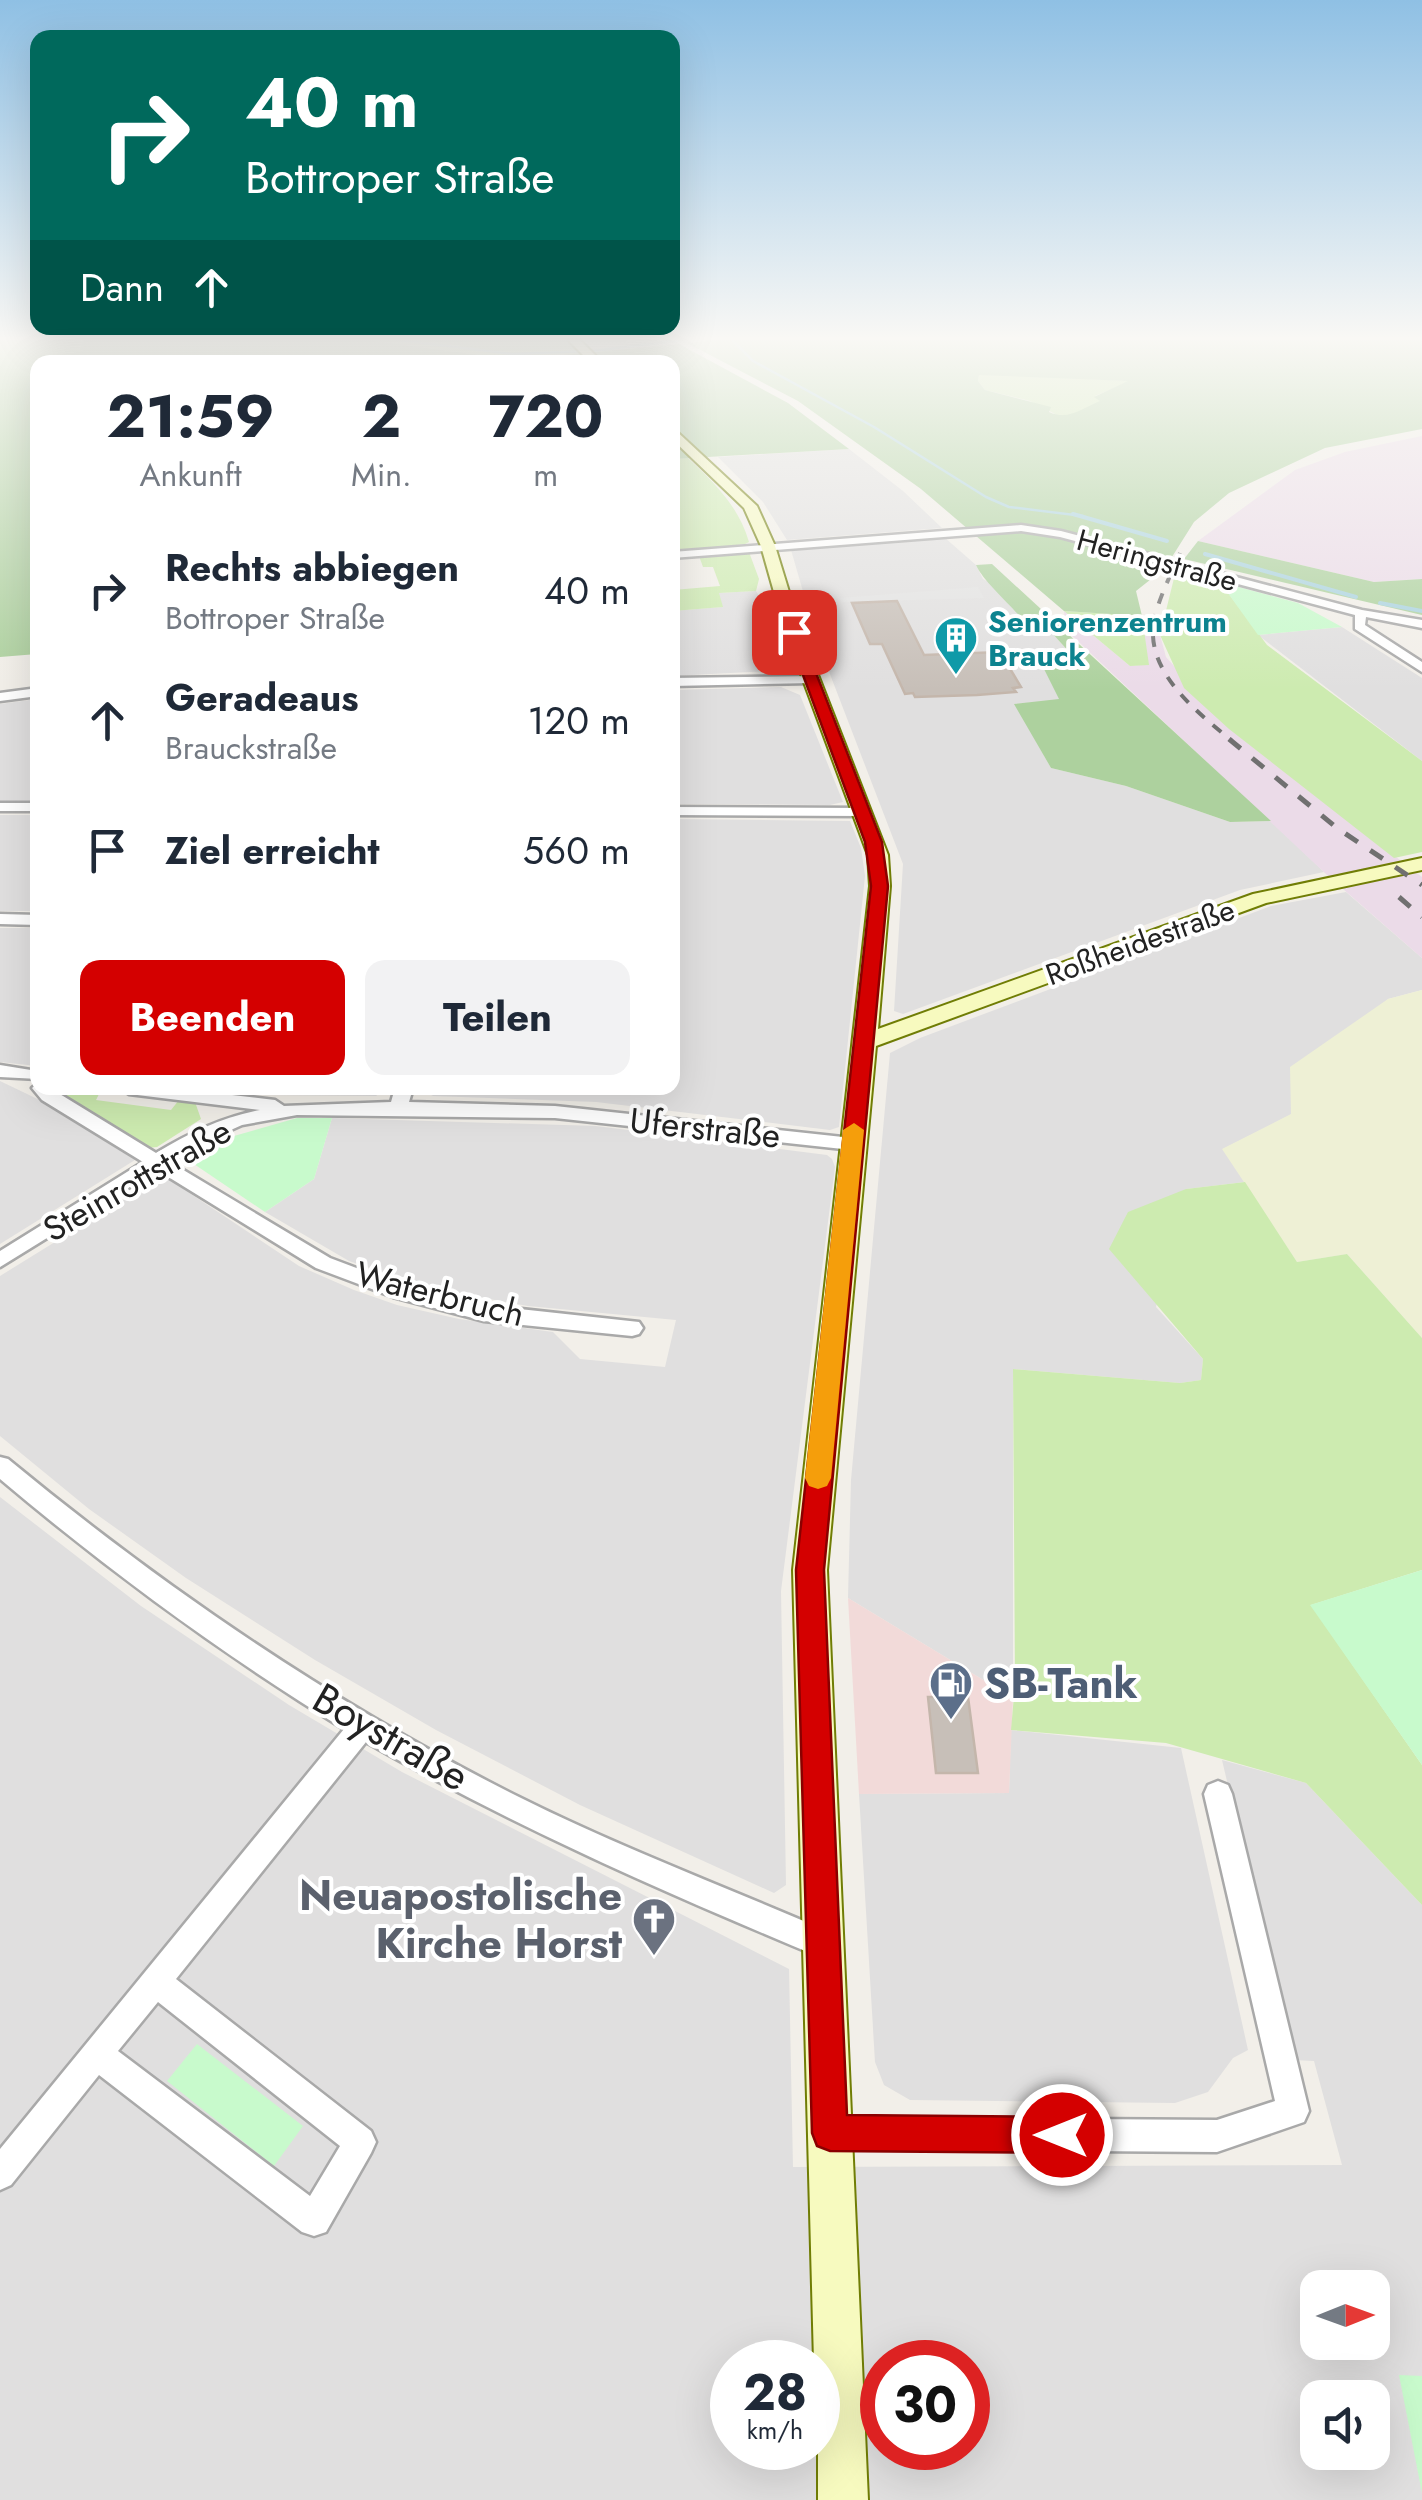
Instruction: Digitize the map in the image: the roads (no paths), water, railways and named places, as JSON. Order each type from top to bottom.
[{"type":"main road","points":[[699,457],[750,506],[768,546],[812,679],[878,856],[880,886],[865,1042],[811,1544],[844,2500]]},
{"type":"main road","name":"Roßheidestraße","points":[[865,1042],[1260,898],[1422,864]]},
{"type":"street","name":"Heringstraße","points":[[680,554],[997,529],[1034,530],[1360,613],[1422,624]]},
{"type":"street","points":[[1360,613],[1359,626],[1422,668]]},
{"type":"street","points":[[680,682],[812,679]]},
{"type":"street","points":[[0,697],[30,693]]},
{"type":"street","points":[[0,807],[30,807]]},
{"type":"street","points":[[680,810],[862,812]]},
{"type":"street","points":[[0,920],[30,920]]},
{"type":"street","points":[[0,1071],[30,1078]]},
{"type":"street","name":"Waterbruch","points":[[47,1095],[323,1263],[400,1292],[484,1312],[632,1328]]},
{"type":"street","points":[[188,1095],[297,1108]]},
{"type":"street","points":[[399,1108],[402,1095]]},
{"type":"street","name":"Steinrottstraße","points":[[0,1260],[188,1142],[238,1120],[297,1108],[399,1108]]},
{"type":"street","name":"Uferstraße","points":[[399,1108],[556,1112],[852,1144]]},
{"type":"street","name":"Boystraße","points":[[0,1466],[167,1599],[363,1724],[510,1806],[822,1943]]},
{"type":"street","points":[[0,2174],[363,1724]]},
{"type":"street","points":[[830,2133],[1217,2136],[1293,2111],[1218,1794]]},
{"type":"street","points":[[97,2054],[314,2220],[360,2142],[156,1982]]},
{"type":"waterway","points":[[921,457],[1009,507],[1078,515]]},
{"type":"waterway","points":[[1073,514],[1078,515]]},
{"type":"waterway","points":[[1078,515],[1083,516]]},
{"type":"waterway","points":[[1078,515],[1167,541]]},
{"type":"waterway","points":[[1205,554],[1356,597]]},
{"type":"waterway","points":[[1380,603],[1422,611]]},
{"type":"railway","points":[[1180,553],[1155,615],[1156,652],[1182,696],[1232,741]]},
{"type":"railway","points":[[1229,739],[1337,828],[1422,885]]},
{"type":"railway","points":[[1399,897],[1422,917]]},
{"type":"place","name":"Seniorenzentrum Brauck","points":[[956,676]]},
{"type":"place","name":"SB-Tank","points":[[951,1721]]},
{"type":"place","name":"Neuapostolische Kirche Horst","points":[[654,1957]]}]
